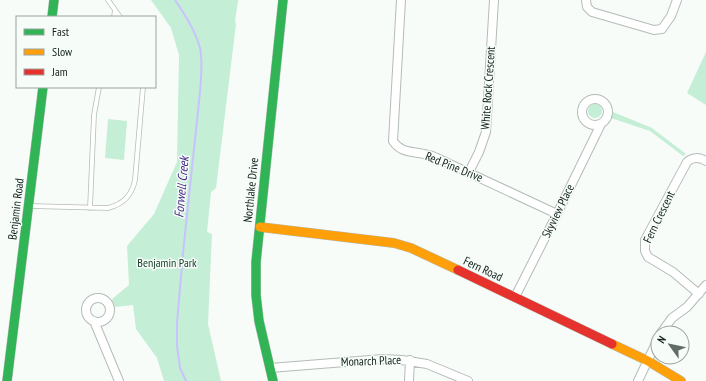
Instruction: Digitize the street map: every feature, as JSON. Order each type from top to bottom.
[{"type":"street","points":[[52,16],[54,0]]},
{"type":"street","name":"Northlake Drive","points":[[273,381],[259,321],[256,262],[283,0]]},
{"type":"street","name":"Red Pine Drive","points":[[400,0],[393,141],[397,147],[403,150],[437,158],[557,214]]},
{"type":"street","name":"White Rock Crescent","points":[[469,172],[479,152],[486,132],[494,0]]},
{"type":"street","points":[[586,0],[587,7],[592,12],[654,30],[662,29],[667,23],[677,0]]},
{"type":"street","name":"Benjamin Road","points":[[7,381],[43,88]]},
{"type":"street","name":"Skyview Place","points":[[514,297],[557,214],[600,124]]},
{"type":"street","name":"Fern Crescent","points":[[699,294],[673,272],[648,257],[644,246],[645,240],[687,162],[690,159],[695,158],[706,161]]},
{"type":"street","name":"Fern Road","points":[[260,227],[394,243],[411,248],[648,361],[681,381]]},
{"type":"street","points":[[667,325],[672,318],[699,294],[706,285]]},
{"type":"street","points":[[94,321],[119,381]]},
{"type":"street","points":[[638,381],[650,357]]},
{"type":"street","name":"Monarch Place","points":[[270,368],[383,359],[410,360],[427,364],[468,381]]},
{"type":"street","points":[[409,381],[410,360]]},
{"type":"lane","points":[[108,0],[119,16]]},
{"type":"lane","points":[[114,16],[115,10]]},
{"type":"lane","points":[[90,208],[94,115],[99,88]]},
{"type":"lane","points":[[28,206],[108,208],[123,202],[131,193],[136,171],[143,88]]},
{"type":"green space","name":"Benjamin Park","points":[[151,0],[239,0],[235,21],[236,24],[216,188],[211,192],[207,232],[212,234],[208,324],[221,381],[164,381],[157,358],[136,329],[133,305],[115,307],[112,299],[129,285],[127,246],[154,214],[177,162],[179,55],[171,28]]},
{"type":"green space","points":[[706,52],[706,105],[687,93]]},
{"type":"green space","points":[[592,104],[598,104],[602,108],[602,114],[598,118],[592,118],[588,114],[588,108]]},
{"type":"green space","points":[[613,112],[652,128],[686,154],[683,156],[650,131],[611,118]]},
{"type":"green space","points":[[108,119],[127,121],[124,160],[105,158]]},
{"type":"waterway","name":"Forwell Creek","points":[[175,0],[193,29],[200,48],[202,64],[177,323],[177,346],[180,368],[186,381]]},
{"type":"traffic: fast","points":[[52,16],[54,0]]},
{"type":"traffic: fast","points":[[273,381],[259,321],[256,295],[256,262],[283,0]]},
{"type":"traffic: fast","points":[[7,381],[43,88]]},
{"type":"traffic: slow","points":[[260,227],[394,243],[411,248],[458,270]]},
{"type":"traffic: slow","points":[[612,344],[648,361],[681,381]]},
{"type":"traffic: jam","points":[[458,270],[612,344]]}]
